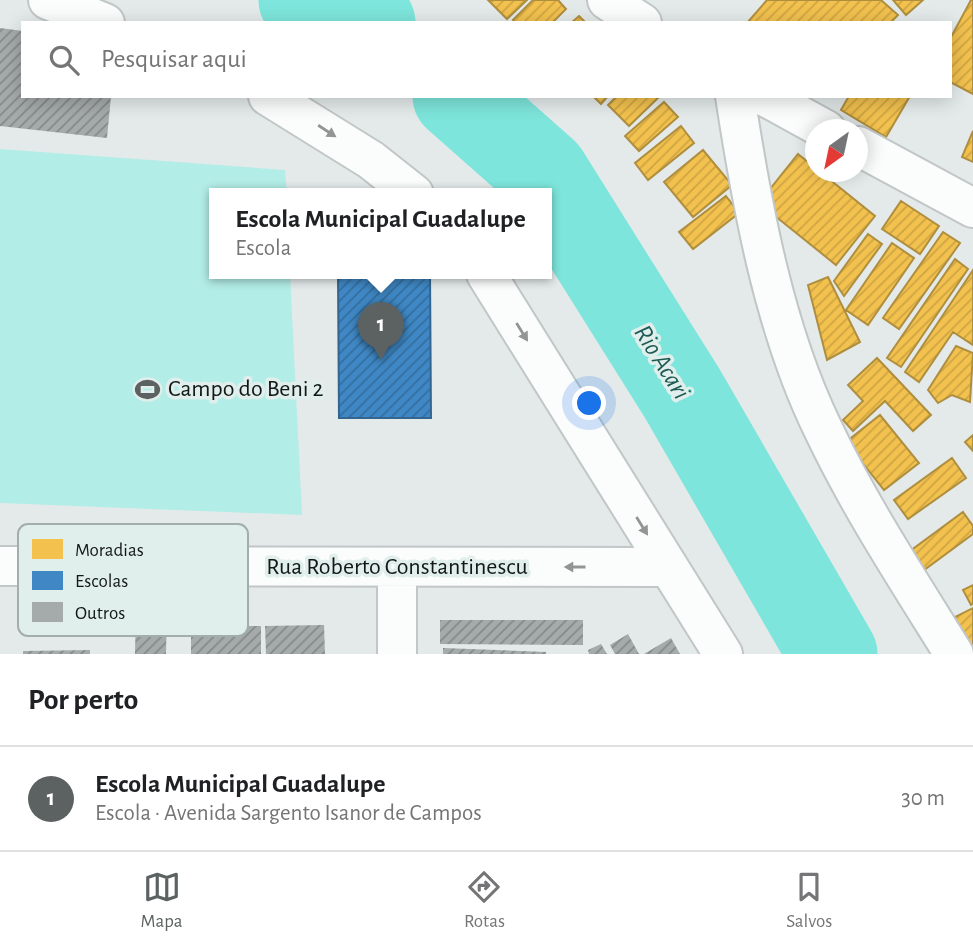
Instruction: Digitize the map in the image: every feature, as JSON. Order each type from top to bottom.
[{"type":"street","points":[[48,0],[101,21]]},
{"type":"street","points":[[607,0],[639,21]]},
{"type":"street","points":[[272,98],[289,106],[371,160],[406,188]]},
{"type":"street","points":[[735,98],[757,221],[782,313],[822,428],[879,534],[954,654]]},
{"type":"street","points":[[768,98],[806,119]]},
{"type":"street","points":[[868,151],[973,208]]},
{"type":"street","points":[[489,279],[723,654]]},
{"type":"street","name":"Rua Roberto Constantinescu","points":[[0,566],[18,566]]},
{"type":"street","name":"Rua Roberto Constantinescu","points":[[248,567],[667,567]]},
{"type":"street","points":[[397,567],[397,654]]},
{"type":"shaded area","name":"Campo do Beni 2","points":[[0,149],[285,170],[286,188],[209,188],[209,279],[290,279],[302,515],[0,503]]},
{"type":"building: Moradias","points":[[488,0],[527,0],[507,19]]},
{"type":"building: Moradias","points":[[533,0],[558,0],[566,9],[554,21],[513,20]]},
{"type":"building: Moradias","points":[[767,0],[881,0],[898,15],[892,21],[749,21]]},
{"type":"building: Moradias","points":[[893,0],[923,0],[906,15]]},
{"type":"building: Moradias","points":[[973,0],[973,94],[952,83],[952,35]]},
{"type":"building: Moradias","points":[[595,98],[606,98],[601,104]]},
{"type":"building: Moradias","points":[[615,98],[658,98],[629,126],[608,105]]},
{"type":"building: Moradias","points":[[848,98],[909,98],[886,137],[868,126],[868,119],[856,119],[841,110]]},
{"type":"building: Moradias","points":[[664,102],[678,117],[639,151],[625,136]]},
{"type":"building: Moradias","points":[[681,126],[694,143],[648,180],[635,163]]},
{"type":"building: Moradias","points":[[973,131],[973,162],[962,157]]},
{"type":"building: Moradias","points":[[703,150],[732,185],[693,217],[664,182]]},
{"type":"building: Moradias","points":[[798,154],[805,160],[805,182],[833,182],[875,216],[836,265],[759,203]]},
{"type":"building: Moradias","points":[[726,196],[739,213],[693,249],[679,232]]},
{"type":"building: Moradias","points":[[901,201],[939,226],[920,254],[882,229]]},
{"type":"building: Moradias","points":[[943,232],[960,243],[899,329],[883,318]]},
{"type":"building: Moradias","points":[[868,234],[882,244],[844,296],[834,281]]},
{"type":"building: Moradias","points":[[892,243],[914,258],[868,325],[846,310]]},
{"type":"building: Moradias","points":[[955,259],[968,269],[901,367],[887,358]]},
{"type":"building: Moradias","points":[[973,270],[973,345],[953,332],[919,382],[905,372]]},
{"type":"building: Moradias","points":[[828,277],[860,342],[827,360],[808,285]]},
{"type":"building: Moradias","points":[[956,346],[973,353],[970,402],[952,395],[938,403],[928,390]]},
{"type":"building: Moradias","points":[[877,358],[931,415],[913,431],[885,401],[853,431],[843,420],[863,401],[848,385]]},
{"type":"building: Moradias","points":[[880,415],[919,463],[884,490],[846,442]]},
{"type":"building: Moradias","points":[[973,435],[973,451],[965,442]]},
{"type":"building: Moradias","points":[[952,458],[966,478],[908,519],[894,500]]},
{"type":"building: Moradias","points":[[963,512],[973,526],[973,534],[920,573],[906,554]]},
{"type":"building: Moradias","points":[[973,585],[973,604],[971,605],[963,590]]},
{"type":"building: Moradias","points":[[973,608],[973,654],[945,622]]},
{"type":"building: Escolas","points":[[338,279],[430,279],[431,418],[339,418]]},
{"type":"building: Outros","points":[[0,28],[21,31],[21,98],[111,98],[107,138],[0,126]]},
{"type":"building: Outros","points":[[440,620],[583,620],[583,645],[440,644]]},
{"type":"building: Outros","points":[[324,625],[325,654],[266,654],[265,626]]},
{"type":"building: Outros","points":[[248,626],[261,626],[261,654],[191,654],[191,636],[248,636]]},
{"type":"building: Outros","points":[[628,634],[639,654],[615,654],[610,645]]},
{"type":"building: Outros","points":[[135,636],[166,636],[166,654],[135,654]]},
{"type":"building: Outros","points":[[671,638],[680,654],[644,654]]},
{"type":"building: Outros","points":[[601,644],[607,654],[589,654],[588,650]]},
{"type":"building: Outros","points":[[443,648],[546,652],[546,654],[443,654]]},
{"type":"building: Outros","points":[[90,650],[90,654],[23,654],[23,651]]},
{"type":"waterway","name":"Rio Acari","points":[[303,0],[365,21]]},
{"type":"waterway","name":"Rio Acari","points":[[459,98],[544,173],[682,393],[833,654]]},
{"type":"place","name":"Escola Municipal Guadalupe","points":[[381,360]]},
{"type":"place","name":"Campo do Beni 2","points":[[148,389]]}]
